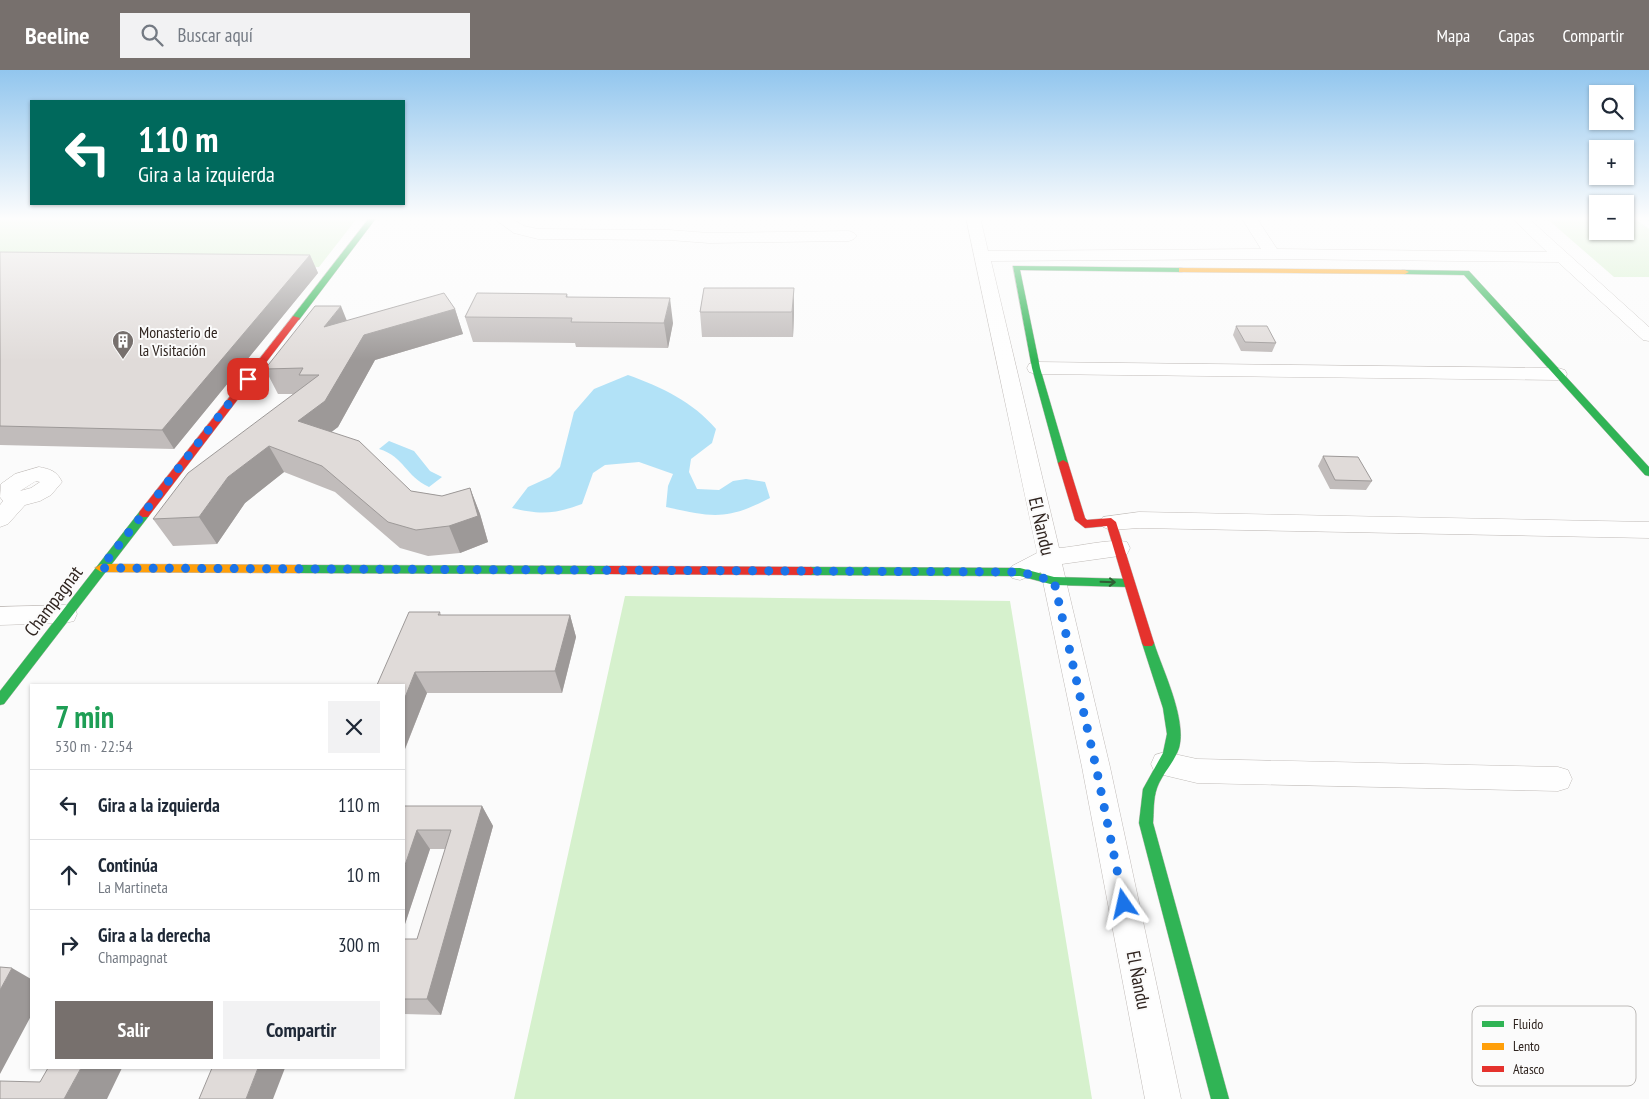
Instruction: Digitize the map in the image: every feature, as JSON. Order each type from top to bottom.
[{"type":"street","name":"Champagnat","points":[[0,700],[337,265]]},
{"type":"street","name":"El Ñandu","points":[[983,265],[1096,767],[1163,1099]]},
{"type":"street","points":[[1572,265],[1649,336]]},
{"type":"street","points":[[1649,473],[1466,273],[1016,268],[1036,368],[1080,520],[1085,524],[1139,520],[1649,530]]},
{"type":"street","points":[[1036,368],[1558,374]]},
{"type":"street","points":[[0,519],[19,498]]},
{"type":"street","points":[[1111,522],[1124,561],[1128,583],[1174,728],[1173,744],[1165,764],[1151,784],[1147,801],[1146,823],[1220,1099]]},
{"type":"street","points":[[1052,569],[1080,555],[1119,548]]},
{"type":"street","points":[[101,568],[1020,572],[1052,569],[1128,583]]},
{"type":"street","points":[[0,616],[65,614]]},
{"type":"street","points":[[1165,764],[1197,771],[1558,779]]},
{"type":"green space","points":[[3,265],[321,265],[319,267]]},
{"type":"green space","points":[[1600,265],[1649,265],[1649,277],[1614,277]]},
{"type":"green space","points":[[625,596],[1010,601],[1092,1099],[514,1099]]},
{"type":"water","points":[[628,375],[676,396],[707,419],[716,429],[712,443],[691,459],[689,472],[697,489],[719,490],[733,481],[746,479],[765,482],[770,498],[742,511],[719,515],[708,515],[666,507],[668,486],[673,474],[639,462],[605,465],[593,473],[582,504],[555,512],[531,512],[512,508],[528,487],[550,477],[560,467],[574,412],[594,389]]},
{"type":"water","points":[[389,441],[414,451],[430,471],[442,477],[429,487],[421,483],[388,452],[379,449]]},
{"type":"building","name":"Monasterio de la Visitación","points":[[0,265],[302,265],[162,430],[0,426]]},
{"type":"building","points":[[704,288],[794,288],[792,312],[700,312]]},
{"type":"building","points":[[444,293],[455,309],[364,335],[325,401],[298,421],[359,441],[411,491],[442,496],[470,488],[478,516],[449,526],[416,530],[388,522],[322,466],[269,446],[228,477],[199,517],[153,519],[188,473],[319,375],[299,375],[303,368],[265,369],[315,306],[341,306],[324,327]]},
{"type":"building","points":[[477,293],[567,294],[566,297],[670,298],[664,323],[571,322],[572,318],[465,317]]},
{"type":"building","points":[[1236,326],[1267,326],[1276,343],[1245,342]]},
{"type":"building","points":[[1323,456],[1358,457],[1372,481],[1335,480]]},
{"type":"building","points":[[409,612],[440,612],[438,615],[570,615],[555,671],[415,672],[405,697],[405,684],[377,684]]},
{"type":"building","points":[[405,806],[482,806],[427,999],[405,999],[405,939],[417,939],[451,830],[417,830],[405,865]]},
{"type":"building","points":[[0,967],[12,968],[0,990]]},
{"type":"building","points":[[47,1069],[80,1069],[64,1099],[0,1099],[0,1081],[40,1082]]},
{"type":"building","points":[[212,1069],[258,1069],[246,1099],[199,1099]]},
{"type":"traffic: fast","points":[[296,318],[337,265]]},
{"type":"traffic: fast","points":[[1063,463],[1036,368],[1016,268],[1182,270]]},
{"type":"traffic: fast","points":[[1405,272],[1466,273],[1649,473]]},
{"type":"traffic: fast","points":[[0,700],[144,514]]},
{"type":"traffic: fast","points":[[297,569],[607,570]]},
{"type":"traffic: fast","points":[[811,571],[1020,572],[1054,581],[1129,583]]},
{"type":"traffic: fast","points":[[1148,643],[1165,694],[1174,734],[1169,755],[1149,789],[1146,823],[1220,1099]]},
{"type":"traffic: slow","points":[[1182,270],[1405,272]]},
{"type":"traffic: slow","points":[[101,568],[297,569]]},
{"type":"traffic: jam","points":[[144,514],[296,318]]},
{"type":"traffic: jam","points":[[1063,463],[1080,520],[1085,524],[1111,522],[1148,643]]},
{"type":"traffic: jam","points":[[607,570],[811,571]]},
{"type":"place","name":"Monasterio de la Visitación","points":[[123,360]]},
{"type":"route","points":[[248,379],[101,568],[1020,572],[1054,581],[1096,767],[1124,904]]}]
